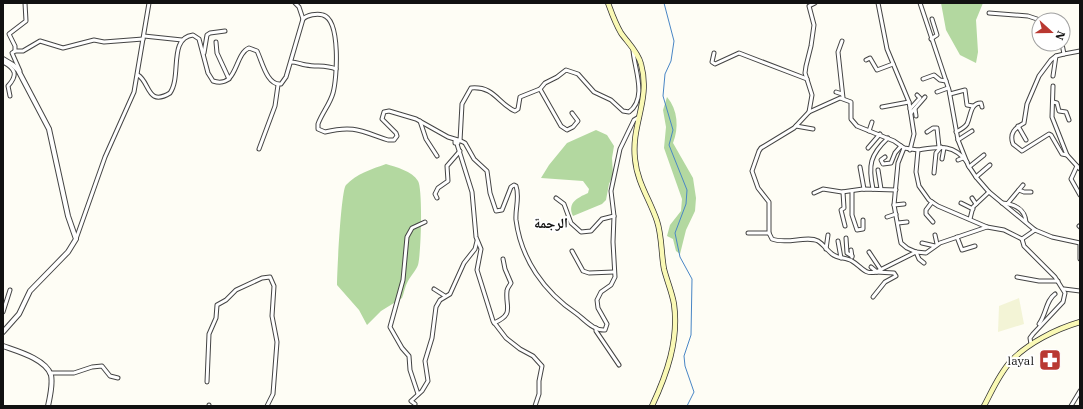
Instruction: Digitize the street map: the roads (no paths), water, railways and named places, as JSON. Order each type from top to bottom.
[{"type":"main road","points":[[608,3],[613,19],[641,65],[644,101],[634,141],[635,165],[640,183],[658,223],[664,269],[674,311],[674,336],[669,369],[652,406]]},
{"type":"main road","points":[[984,406],[1006,367],[1022,351],[1032,344],[1080,322]]},
{"type":"street","points":[[25,3],[26,21],[9,34],[15,46],[15,51],[11,55],[49,129],[68,216],[76,239]]},
{"type":"street","points":[[3,332],[19,314],[30,291],[68,252],[76,239],[105,157],[132,98],[138,75],[149,3]]},
{"type":"street","points":[[259,149],[275,106],[278,85],[285,80],[303,19],[299,7],[295,3]]},
{"type":"street","points":[[809,112],[812,95],[807,79],[806,66],[814,25],[809,6],[815,3]]},
{"type":"street","points":[[878,3],[883,33],[892,64],[909,102],[911,111],[914,134],[910,150]]},
{"type":"street","points":[[920,3],[950,94],[958,140],[969,166]]},
{"type":"street","points":[[989,13],[1031,17]]},
{"type":"street","points":[[303,19],[318,14],[325,16],[329,19],[334,36],[336,69],[332,95],[318,124],[318,129],[325,132],[336,128],[351,128],[391,140],[395,139],[397,135],[383,122],[382,115],[386,111],[403,114],[465,143],[472,156],[487,171],[490,193],[496,211],[502,210],[511,187],[514,185],[516,186],[516,219],[518,234],[528,261],[554,297],[596,328],[604,330],[607,327],[598,308],[597,300],[601,292],[611,285],[615,277],[614,216],[611,194],[618,157],[634,120],[639,117]]},
{"type":"street","points":[[931,39],[936,35],[932,19]]},
{"type":"street","points":[[204,57],[207,35],[212,32],[225,31]]},
{"type":"street","points":[[15,51],[23,51],[40,41],[63,48],[94,40],[104,42],[144,38],[182,40],[191,36],[197,37],[211,80],[216,82],[229,79],[236,69],[242,53],[247,48],[252,48],[256,51],[270,80],[278,85]]},
{"type":"street","points":[[138,75],[142,77],[152,95],[163,96],[170,92],[173,88],[177,66],[178,48],[182,40]]},
{"type":"street","points":[[216,42],[217,54],[229,79]]},
{"type":"street","points":[[842,42],[838,52],[843,96]]},
{"type":"street","points":[[535,406],[539,394],[540,375],[542,371],[541,363],[506,338],[494,323],[478,270],[481,250],[477,241],[473,217],[472,192],[458,141],[462,104],[472,88],[483,89],[491,92],[515,111],[518,109],[520,97],[540,89],[544,83],[568,70],[581,76],[594,92],[611,100],[623,111],[629,112],[636,105],[638,88],[638,74],[633,50]]},
{"type":"street","points":[[1067,155],[1062,154],[1049,134],[1024,150],[1017,149],[1011,138],[1014,130],[1025,120],[1027,104],[1038,76],[1056,56],[1080,51]]},
{"type":"street","points":[[714,53],[712,62],[715,64],[739,53],[807,79]]},
{"type":"street","points":[[1053,76],[1056,56]]},
{"type":"street","points":[[866,60],[870,58],[876,70],[892,64]]},
{"type":"street","points":[[3,59],[13,65],[20,74]]},
{"type":"street","points":[[3,62],[12,68],[14,75],[13,81],[8,86],[10,96]]},
{"type":"street","points":[[291,62],[297,62],[304,65],[328,66],[336,69]]},
{"type":"street","points":[[923,79],[934,74],[940,80],[946,81]]},
{"type":"street","points":[[1053,86],[1052,117],[1054,126],[1067,155],[1080,169]]},
{"type":"street","points":[[936,92],[948,88]]},
{"type":"street","points":[[540,89],[561,126],[567,130],[573,127],[578,121],[572,114]]},
{"type":"street","points":[[950,94],[965,90],[967,105],[973,106],[981,103],[982,107]]},
{"type":"street","points":[[836,92],[851,102],[850,116],[852,122],[857,126],[880,134],[910,150],[942,147],[955,150],[989,192],[1035,230],[1052,237],[1080,243],[1080,259]]},
{"type":"street","points":[[911,111],[920,98],[917,95]]},
{"type":"street","points":[[843,96],[809,112],[796,126],[761,148],[753,167],[754,178],[769,202],[769,233],[772,239],[781,241],[812,239],[819,241],[826,249],[841,258],[852,261],[869,273],[894,273],[896,276],[885,282],[873,297]]},
{"type":"street","points":[[911,111],[915,109],[925,97]]},
{"type":"street","points":[[882,106],[909,102]]},
{"type":"street","points":[[1053,102],[1057,103],[1059,111],[1066,112],[1069,120]]},
{"type":"street","points":[[956,132],[966,125],[973,106]]},
{"type":"street","points":[[915,109],[916,116]]},
{"type":"street","points":[[420,121],[426,139],[437,156]]},
{"type":"street","points":[[869,131],[872,122]]},
{"type":"street","points":[[796,126],[813,129]]},
{"type":"street","points":[[1018,126],[1026,140]]},
{"type":"street","points":[[927,132],[933,128],[937,128],[942,147],[942,159]]},
{"type":"street","points":[[958,140],[972,131]]},
{"type":"street","points":[[868,148],[880,134]]},
{"type":"street","points":[[873,189],[870,170],[871,160],[881,145],[888,138]]},
{"type":"street","points":[[885,157],[881,160],[883,164],[891,163],[895,153],[902,147]]},
{"type":"street","points":[[902,147],[895,181],[896,190],[894,205],[901,243],[907,248],[916,252],[929,252],[936,245],[987,227]]},
{"type":"street","points":[[934,173],[936,153],[942,147]]},
{"type":"street","points":[[918,150],[916,172],[919,186],[932,202],[987,227],[1004,230],[1022,239],[1024,246],[1064,289],[1065,297],[1063,302],[1048,320],[1037,328]]},
{"type":"street","points":[[437,198],[436,192],[438,188],[448,181],[447,166],[460,151]]},
{"type":"street","points":[[969,166],[984,155]]},
{"type":"street","points":[[958,160],[963,158]]},
{"type":"street","points":[[976,177],[990,165]]},
{"type":"street","points":[[1077,166],[1071,179],[1080,195]]},
{"type":"street","points":[[860,167],[864,189]]},
{"type":"street","points":[[878,170],[881,189]]},
{"type":"street","points":[[1008,203],[1023,185]]},
{"type":"street","points":[[814,193],[823,189],[843,192],[864,189],[896,190]]},
{"type":"street","points":[[1019,190],[1031,192]]},
{"type":"street","points":[[852,191],[852,215],[857,230],[863,229],[863,220]]},
{"type":"street","points":[[843,192],[844,208],[841,210],[846,226]]},
{"type":"street","points":[[970,219],[976,204],[989,192]]},
{"type":"street","points":[[556,198],[564,204],[571,223],[582,232],[591,231],[602,219],[614,216]]},
{"type":"street","points":[[972,198],[976,204]]},
{"type":"street","points":[[932,202],[926,210],[926,214],[933,222]]},
{"type":"street","points":[[960,203],[973,209]]},
{"type":"street","points":[[1002,203],[1008,203],[1021,209],[1025,216],[1026,222]]},
{"type":"street","points":[[894,205],[904,204]]},
{"type":"street","points":[[887,217],[896,214]]},
{"type":"street","points":[[418,394],[410,370],[409,356],[402,348],[390,327],[403,280],[406,237],[412,228],[425,222]]},
{"type":"street","points":[[898,224],[907,222]]},
{"type":"street","points":[[1022,239],[1035,230]]},
{"type":"street","points":[[748,233],[769,233]]},
{"type":"street","points":[[826,249],[828,235]]},
{"type":"street","points":[[935,235],[936,245]]},
{"type":"street","points":[[957,237],[962,250],[975,246]]},
{"type":"street","points":[[846,238],[847,253],[852,256]]},
{"type":"street","points":[[415,404],[411,401],[428,381],[425,361],[432,338],[434,312],[438,304],[445,296],[450,294],[464,263],[474,251],[477,241]]},
{"type":"street","points":[[838,241],[841,258]]},
{"type":"street","points":[[922,243],[936,245]]},
{"type":"street","points":[[851,250],[852,261]]},
{"type":"street","points":[[572,251],[583,271],[589,273],[614,272]]},
{"type":"street","points":[[869,252],[881,270]]},
{"type":"street","points":[[916,252],[919,259],[924,263]]},
{"type":"street","points":[[876,272],[916,252]]},
{"type":"street","points":[[494,323],[503,318],[508,310],[506,291],[511,283],[505,269],[503,259]]},
{"type":"street","points":[[871,267],[874,268],[876,272]]},
{"type":"street","points":[[207,382],[209,334],[216,318],[216,304],[226,300],[236,290],[262,278],[270,277],[274,286],[272,316],[277,342],[273,394],[267,406]]},
{"type":"street","points":[[1017,277],[1039,281],[1058,281]]},
{"type":"street","points":[[434,289],[445,296]]},
{"type":"street","points":[[1064,289],[1080,291]]},
{"type":"street","points":[[3,312],[10,290]]},
{"type":"street","points":[[1032,344],[1030,338],[1043,318],[1049,299],[1055,294]]},
{"type":"street","points":[[596,328],[596,331],[619,365]]},
{"type":"street","points":[[3,346],[38,360],[50,373],[51,394],[48,406]]},
{"type":"street","points":[[50,373],[74,373],[92,367],[102,366],[110,376],[118,378]]},
{"type":"street","points":[[1071,406],[1080,391]]},
{"type":"waterway","points":[[664,3],[674,41],[671,61],[665,74],[663,96],[673,130],[669,145],[687,190],[686,204],[675,233],[680,257],[692,279],[691,335],[684,356],[685,366],[694,392],[687,406]]},
{"type":"place","name":"layal","points":[[1050,360]]},
{"type":"district","name":"الرجمة","points":[[551,223]]}]
